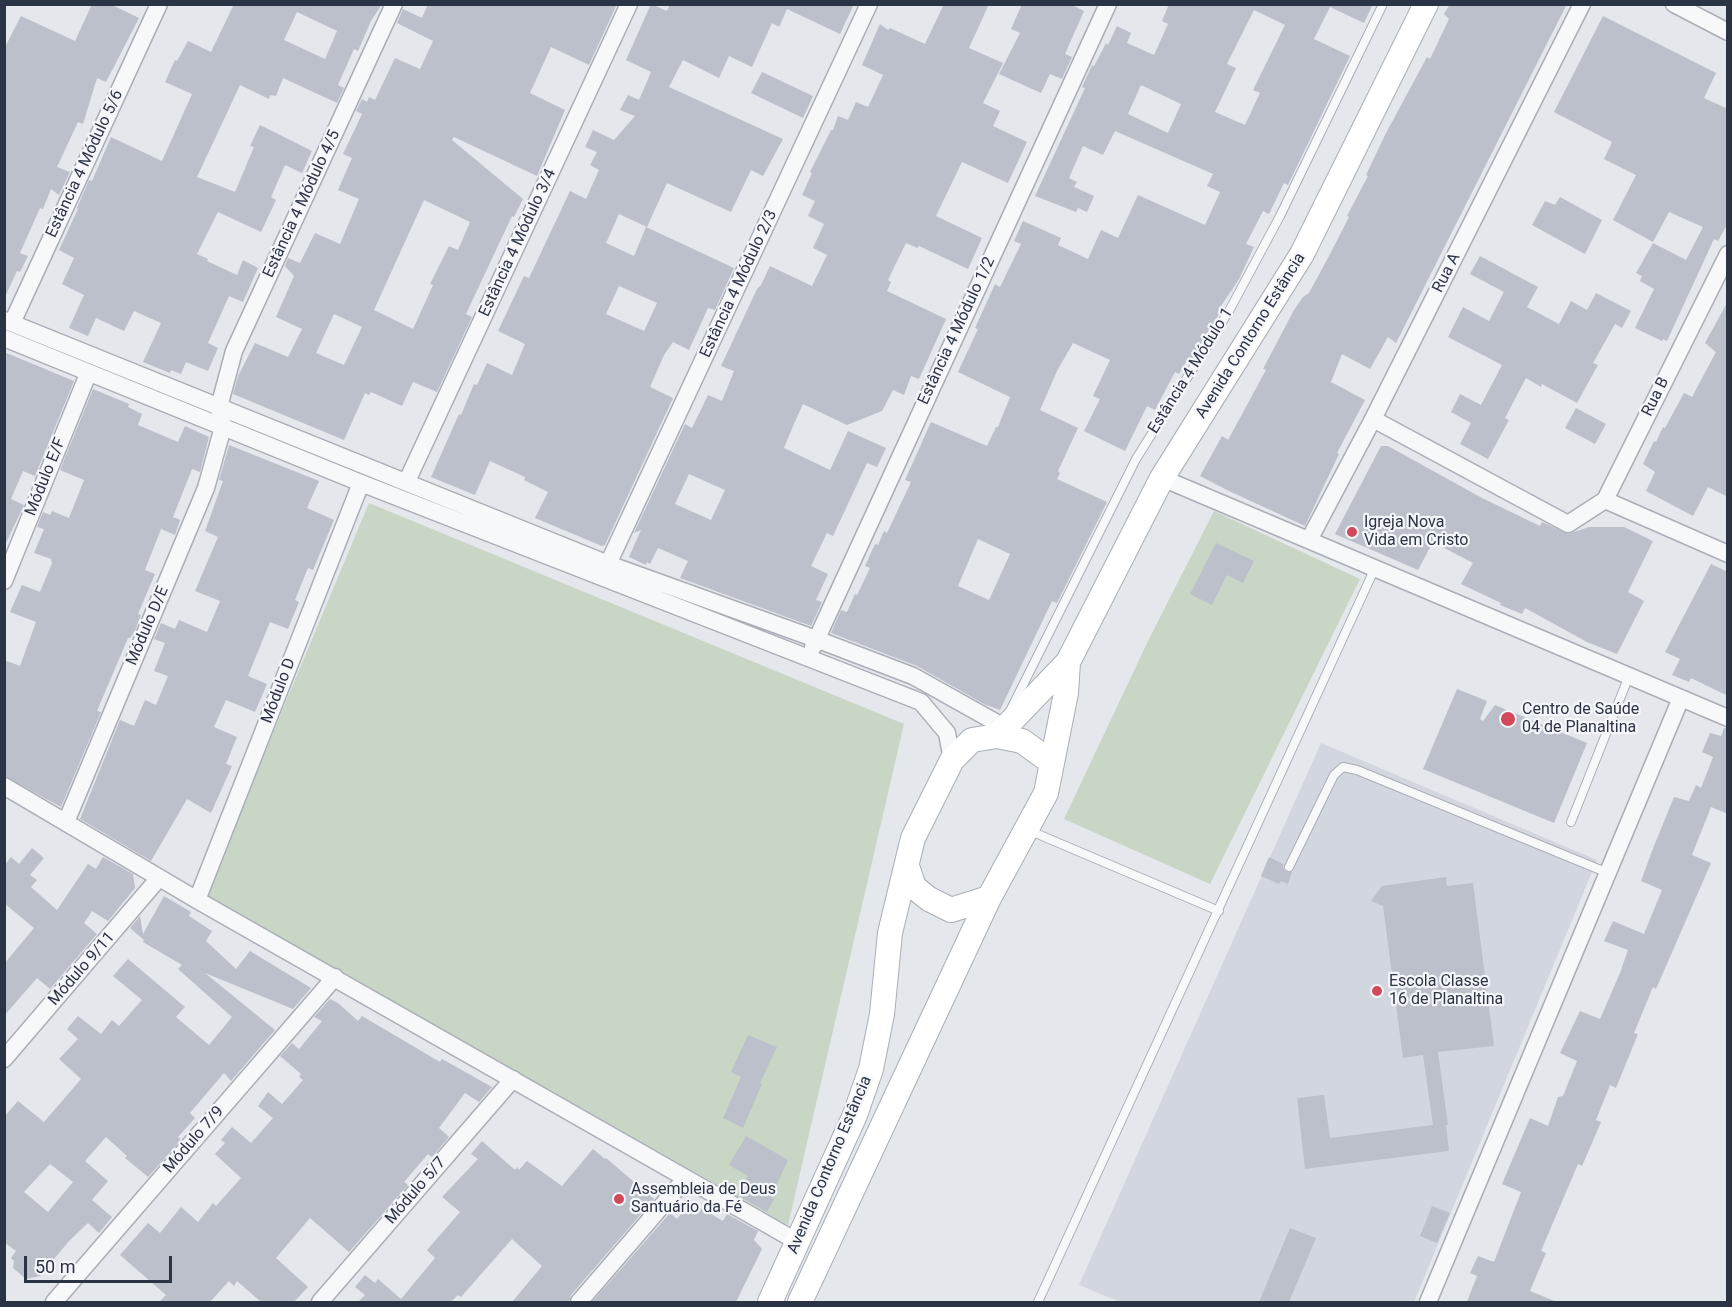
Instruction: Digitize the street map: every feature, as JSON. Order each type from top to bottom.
[{"type":"street","name":"Estância 4 Módulo 5/6","points":[[8,321],[159,4]]},
{"type":"street","name":"Estância 4 Módulo 4/5","points":[[219,407],[234,351],[394,4]]},
{"type":"street","name":"Estância 4 Módulo 3/4","points":[[407,482],[629,4]]},
{"type":"street","name":"Estância 4 Módulo 2/3","points":[[608,564],[869,4]]},
{"type":"street","name":"Estância 4 Módulo 1/2","points":[[810,658],[816,639],[1108,4]]},
{"type":"street","name":"Avenida Contorno Estância","points":[[770,1302],[855,1115],[871,1069],[882,1014],[890,933],[913,838],[952,760],[972,740],[997,735],[1068,662],[1162,478],[1302,254],[1426,4]]},
{"type":"street","name":"Rua A","points":[[1310,540],[1582,4]]},
{"type":"street","points":[[1674,4],[1728,33]]},
{"type":"street","name":"Rua B","points":[[1605,500],[1728,254]]},
{"type":"street","points":[[8,321],[608,564],[913,676],[997,723],[997,735],[1022,741],[1051,762]]},
{"type":"street","points":[[4,338],[361,483],[921,702],[947,733],[952,760]]},
{"type":"street","name":"Módulo E/F","points":[[4,581],[88,374]]},
{"type":"street","points":[[219,407],[223,427]]},
{"type":"street","points":[[1373,418],[1568,524],[1605,500],[1728,554]]},
{"type":"street","name":"Módulo D/E","points":[[66,822],[206,488],[223,427]]},
{"type":"street","points":[[1162,478],[1728,718]]},
{"type":"street","points":[[361,483],[372,479],[399,484],[407,482]]},
{"type":"street","name":"Módulo D","points":[[197,900],[361,483]]},
{"type":"street","name":"Avenida Contorno Estância","points":[[800,1302],[989,898],[1028,830],[1046,793],[1066,693],[1068,662]]},
{"type":"street","points":[[1428,1302],[1682,698]]},
{"type":"street","points":[[4,786],[197,900],[798,1242]]},
{"type":"street","points":[[907,866],[914,887],[929,899],[951,910],[989,898]]},
{"type":"street","name":"Módulo 9/11","points":[[4,1059],[159,878]]},
{"type":"street","name":"Módulo 7/9","points":[[54,1302],[335,977]]},
{"type":"street","name":"Módulo 5/7","points":[[320,1302],[513,1079]]},
{"type":"street","points":[[579,1302],[686,1179]]},
{"type":"lane","name":"Estância 4 Módulo 1","points":[[997,735],[1136,459],[1229,311],[1280,216],[1383,4]]},
{"type":"lane","points":[[1038,1302],[1374,568]]},
{"type":"lane","points":[[1571,822],[1629,676]]},
{"type":"lane","points":[[1289,867],[1334,775],[1343,767],[1358,770],[1608,873]]},
{"type":"lane","points":[[1028,830],[1219,910]]},
{"type":"shaded area","name":"Escola Classe 16 de Planaltina","points":[[1321,743],[1597,860],[1414,1302],[1120,1302],[1079,1285]]},
{"type":"green space","points":[[369,503],[904,724],[788,1225],[205,895]]},
{"type":"green space","points":[[1214,511],[1360,579],[1210,884],[1064,819],[1148,641]]},
{"type":"building","points":[[92,4],[110,4],[139,18],[106,82],[97,78],[83,124],[78,122],[57,167],[70,172],[59,195],[51,189],[43,209],[40,208],[20,253],[28,256],[20,272],[17,271],[4,299],[4,49],[21,16],[75,41]]},
{"type":"building","points":[[234,4],[382,4],[371,21],[358,51],[354,49],[338,85],[344,88],[337,103],[283,78],[276,96],[270,95],[269,99],[240,85],[197,177],[235,192],[254,147],[250,146],[260,125],[312,151],[302,173],[285,165],[271,197],[276,200],[261,232],[218,212],[197,254],[237,275],[243,260],[258,268],[243,302],[229,296],[208,343],[218,348],[208,371],[186,362],[181,374],[171,370],[170,373],[143,362],[161,323],[134,311],[124,331],[96,318],[88,336],[69,328],[84,295],[62,284],[74,258],[59,250],[89,180],[92,181],[111,137],[162,161],[192,94],[165,82],[175,60],[177,61],[188,41],[211,52]],"holes":[[[297,12],[337,31],[325,59],[284,40]]]},
{"type":"building","points":[[428,4],[617,4],[589,65],[551,47],[530,93],[565,110],[537,176],[454,137],[452,140],[523,199],[514,217],[512,216],[466,314],[472,317],[437,392],[413,382],[402,406],[371,392],[369,395],[365,393],[344,440],[233,394],[238,376],[255,343],[288,357],[302,329],[276,317],[294,276],[285,266],[288,258],[300,263],[315,233],[340,244],[359,199],[338,190],[352,158],[343,154],[362,114],[356,111],[362,99],[367,102],[369,97],[375,100],[395,58],[420,69],[433,41],[397,23],[403,9],[422,18]],"holes":[[[424,200],[470,222],[458,250],[449,246],[430,284],[433,285],[413,329],[374,310]],[[334,314],[362,327],[344,365],[316,353]]]},
{"type":"building","points":[[651,4],[667,11],[670,4],[854,4],[840,34],[787,9],[779,27],[772,23],[752,67],[729,56],[719,78],[683,60],[669,87],[783,139],[763,176],[751,170],[731,212],[667,183],[647,227],[619,214],[606,243],[634,256],[646,227],[734,268],[715,310],[708,308],[689,350],[673,342],[664,355],[650,387],[673,398],[605,545],[602,546],[535,518],[548,492],[524,480],[525,477],[490,461],[475,495],[431,477],[459,414],[461,415],[474,384],[477,385],[487,363],[512,375],[525,344],[498,331],[524,276],[529,278],[570,191],[586,199],[599,170],[590,165],[597,152],[585,147],[593,130],[614,140],[635,116],[620,110],[628,95],[639,100],[651,72],[626,60]],"holes":[[[619,286],[657,303],[644,331],[606,314]]]},
{"type":"building","points":[[944,4],[989,4],[969,48],[1003,63],[983,103],[1000,111],[993,126],[1027,142],[1008,183],[962,162],[936,216],[982,238],[968,269],[919,246],[917,248],[906,243],[888,280],[891,282],[887,291],[946,319],[919,379],[911,376],[904,395],[893,390],[882,411],[847,425],[803,404],[793,426],[784,448],[830,470],[848,431],[886,448],[877,467],[867,463],[833,536],[827,533],[811,566],[828,574],[816,600],[822,602],[811,626],[680,578],[688,561],[658,548],[650,564],[647,562],[646,565],[629,557],[641,530],[634,533],[685,424],[692,428],[708,395],[722,401],[734,371],[721,366],[770,266],[812,286],[827,255],[813,248],[824,224],[808,216],[815,201],[802,195],[812,173],[810,172],[838,116],[848,120],[856,102],[868,107],[883,75],[862,65],[880,24],[888,30],[890,28],[925,44]],"holes":[[[689,474],[725,490],[711,520],[675,504]]]},
{"type":"building","points":[[1022,4],[1070,4],[1084,11],[1065,54],[1072,57],[1062,79],[1050,74],[1041,93],[999,74],[1020,33],[1011,29]]},
{"type":"building","points":[[1169,4],[1373,4],[1364,23],[1330,7],[1314,39],[1350,56],[1288,185],[1284,183],[1269,214],[1263,211],[1246,244],[1254,247],[1239,279],[1219,309],[1221,311],[1192,359],[1189,357],[1179,374],[1175,372],[1155,410],[1147,406],[1125,451],[1084,431],[1100,399],[1093,396],[1110,360],[1073,343],[1057,371],[1040,410],[1078,428],[1058,471],[1060,473],[1057,479],[1107,502],[1057,603],[1052,601],[1000,710],[984,704],[917,666],[831,633],[841,610],[847,612],[855,594],[857,595],[870,568],[865,566],[875,544],[878,545],[884,531],[887,533],[911,482],[905,480],[931,422],[987,446],[998,427],[1010,397],[958,372],[995,284],[1000,287],[1021,244],[1014,241],[1023,221],[1061,238],[1058,245],[1088,259],[1101,230],[1118,238],[1138,195],[1205,225],[1220,192],[1207,186],[1213,174],[1115,131],[1103,155],[1083,146],[1069,178],[1077,182],[1074,187],[1094,196],[1087,212],[1078,208],[1076,212],[1035,196],[1085,88],[1082,87],[1092,65],[1094,66],[1106,43],[1108,45],[1117,26],[1131,33],[1127,43],[1154,55],[1168,24],[1162,21]],"holes":[[[1254,10],[1285,25],[1253,90],[1260,93],[1245,125],[1215,112],[1236,68],[1227,64]],[[1141,85],[1181,104],[1168,133],[1128,114]],[[978,539],[1010,554],[989,600],[958,586]]]},
{"type":"building","points":[[1450,4],[1567,4],[1396,343],[1388,337],[1370,369],[1342,354],[1331,382],[1365,400],[1337,453],[1339,454],[1305,526],[1200,476],[1222,436],[1228,440],[1266,370],[1263,369],[1294,310],[1303,297],[1309,293],[1329,256],[1385,135],[1427,57],[1430,59],[1449,19],[1444,14]]},
{"type":"building","points":[[1603,16],[1716,73],[1704,98],[1728,109],[1728,223],[1718,241],[1714,239],[1667,341],[1663,339],[1662,341],[1635,328],[1654,289],[1640,281],[1642,276],[1636,273],[1653,243],[1686,260],[1703,227],[1669,212],[1653,242],[1613,220],[1636,175],[1604,159],[1612,142],[1554,112]]},
{"type":"building","points":[[762,72],[813,96],[803,118],[751,93]]},
{"type":"building","points":[[1560,197],[1602,220],[1585,254],[1532,225],[1545,201],[1555,205]]},
{"type":"building","points":[[1480,256],[1538,287],[1527,307],[1559,324],[1571,301],[1587,310],[1596,293],[1631,311],[1622,328],[1615,324],[1593,363],[1598,365],[1577,403],[1526,378],[1505,418],[1509,420],[1488,459],[1460,444],[1471,423],[1451,412],[1460,394],[1481,405],[1502,365],[1448,337],[1463,307],[1489,321],[1504,292],[1470,274]]},
{"type":"building","points":[[1728,301],[1728,497],[1708,487],[1693,516],[1646,491],[1655,472],[1643,464],[1654,441],[1656,442],[1663,427],[1665,428],[1684,393],[1692,397],[1716,352],[1705,343]]},
{"type":"building","points":[[4,352],[74,381],[35,476],[23,471],[11,499],[24,505],[5,545]]},
{"type":"building","points":[[93,389],[129,404],[128,407],[142,414],[138,425],[178,442],[185,426],[209,437],[200,472],[192,469],[173,517],[180,520],[175,535],[161,529],[145,570],[155,574],[138,614],[141,615],[135,631],[128,638],[97,711],[101,712],[61,807],[4,776],[4,660],[20,666],[36,622],[10,612],[22,585],[40,592],[52,563],[51,559],[34,553],[44,529],[37,527],[43,512],[50,515],[52,511],[69,518],[84,480],[60,470]]},
{"type":"building","points":[[1576,408],[1606,424],[1595,444],[1565,428]]},
{"type":"building","points":[[229,445],[319,481],[307,508],[334,520],[313,570],[308,568],[295,600],[299,602],[288,629],[270,622],[248,676],[267,684],[255,712],[226,700],[214,727],[237,737],[226,764],[232,766],[211,813],[187,799],[151,861],[80,819],[120,720],[134,726],[145,700],[156,705],[168,676],[154,671],[165,643],[154,639],[161,623],[175,629],[179,620],[207,632],[220,601],[195,591],[218,537],[205,531],[223,481],[219,480]]},
{"type":"building","points":[[1381,446],[1388,446],[1482,498],[1540,526],[1542,522],[1568,534],[1589,527],[1624,527],[1653,541],[1628,592],[1644,601],[1617,654],[1587,642],[1525,608],[1522,614],[1461,584],[1473,563],[1433,542],[1418,570],[1335,534]]},
{"type":"building","points":[[1216,543],[1254,561],[1243,583],[1227,575],[1212,605],[1190,594]]},
{"type":"building","points":[[1711,564],[1728,572],[1728,696],[1691,678],[1689,682],[1672,675],[1680,659],[1665,652]]},
{"type":"building","points":[[1457,689],[1487,701],[1480,719],[1483,721],[1495,705],[1587,743],[1554,823],[1423,769]]},
{"type":"building","points":[[1724,728],[1728,728],[1728,814],[1711,807],[1692,855],[1711,863],[1656,989],[1653,987],[1634,1033],[1638,1034],[1616,1088],[1610,1085],[1596,1120],[1601,1122],[1582,1166],[1578,1164],[1541,1251],[1546,1253],[1530,1291],[1557,1302],[1467,1302],[1477,1276],[1470,1273],[1478,1256],[1494,1262],[1521,1192],[1502,1184],[1530,1118],[1548,1126],[1558,1097],[1563,1096],[1577,1061],[1560,1053],[1580,1011],[1600,1019],[1620,973],[1628,950],[1604,941],[1613,921],[1644,934],[1662,890],[1641,881],[1652,851],[1674,797],[1689,801],[1696,785],[1701,788],[1713,757],[1702,752],[1710,733],[1721,736]]},
{"type":"building","points":[[32,848],[44,858],[30,875],[37,880],[31,887],[57,910],[88,864],[96,869],[103,857],[133,874],[135,888],[108,921],[92,911],[84,923],[97,934],[50,989],[37,978],[4,1016],[4,964],[34,928],[4,903],[4,866],[11,857],[19,864]]},
{"type":"building","points":[[1269,857],[1283,864],[1286,872],[1292,872],[1288,884],[1281,881],[1279,884],[1261,876]]},
{"type":"building","points":[[1446,877],[1447,886],[1473,883],[1494,1046],[1438,1052],[1448,1125],[1446,1125],[1449,1151],[1305,1169],[1297,1098],[1324,1095],[1330,1138],[1433,1125],[1423,1055],[1403,1058],[1383,906],[1371,901],[1382,886]]},
{"type":"building","points":[[164,896],[191,912],[189,916],[212,931],[206,941],[236,969],[250,951],[311,988],[293,1009],[205,973],[275,1030],[231,1081],[224,1073],[190,1113],[195,1118],[178,1137],[181,1140],[148,1177],[125,1158],[127,1156],[106,1137],[85,1161],[108,1181],[92,1200],[112,1217],[99,1233],[88,1223],[69,1241],[40,1276],[26,1279],[13,1268],[14,1261],[11,1258],[16,1251],[4,1242],[4,1117],[18,1101],[44,1122],[81,1079],[59,1059],[78,1039],[67,1029],[78,1016],[101,1034],[112,1020],[119,1026],[142,1000],[113,976],[128,959],[185,1007],[176,1017],[209,1045],[232,1017],[178,969],[182,965],[143,942],[144,940],[130,928],[140,916],[143,934]],"holes":[[[50,1164],[73,1182],[48,1212],[24,1192]]]},
{"type":"building","points":[[330,999],[358,1021],[362,1016],[440,1062],[442,1059],[492,1087],[479,1102],[465,1093],[439,1128],[449,1137],[432,1157],[428,1154],[404,1182],[408,1185],[349,1252],[310,1218],[276,1258],[308,1287],[294,1302],[261,1302],[237,1281],[234,1286],[229,1281],[210,1302],[159,1302],[166,1295],[120,1255],[148,1223],[160,1233],[181,1207],[198,1222],[213,1203],[216,1206],[241,1178],[215,1154],[225,1143],[221,1140],[232,1127],[251,1143],[273,1118],[258,1106],[268,1092],[282,1104],[303,1080],[299,1077],[301,1074],[280,1056],[292,1043],[299,1049],[322,1021],[314,1017]]},
{"type":"building","points":[[748,1035],[777,1047],[743,1128],[723,1118],[741,1077],[731,1072]]},
{"type":"building","points":[[746,1136],[788,1160],[771,1197],[774,1199],[767,1212],[737,1195],[748,1176],[729,1165]]},
{"type":"building","points":[[482,1141],[515,1170],[517,1167],[519,1170],[527,1161],[562,1186],[593,1149],[654,1199],[571,1295],[569,1302],[512,1302],[542,1266],[512,1239],[461,1297],[458,1295],[451,1302],[358,1302],[365,1295],[355,1287],[365,1275],[375,1283],[378,1279],[401,1299],[435,1258],[427,1250],[460,1212],[442,1197],[478,1159],[471,1154]]},
{"type":"building","points":[[694,1204],[723,1221],[727,1214],[758,1231],[754,1240],[762,1249],[736,1302],[592,1302],[670,1213],[677,1219],[688,1205]]},
{"type":"building","points":[[1432,1206],[1450,1213],[1437,1243],[1420,1236]]},
{"type":"building","points":[[1290,1228],[1316,1238],[1289,1302],[1259,1302]]},
{"type":"place","name":"Igreja Nova Vida em Cristo","points":[[1352,532]]},
{"type":"place","name":"Centro de Saúde 04 de Planaltina","points":[[1508,719]]},
{"type":"place","name":"Escola Classe 16 de Planaltina","points":[[1377,991]]},
{"type":"place","name":"Assembleia de Deus Santuário da Fé","points":[[619,1199]]}]
